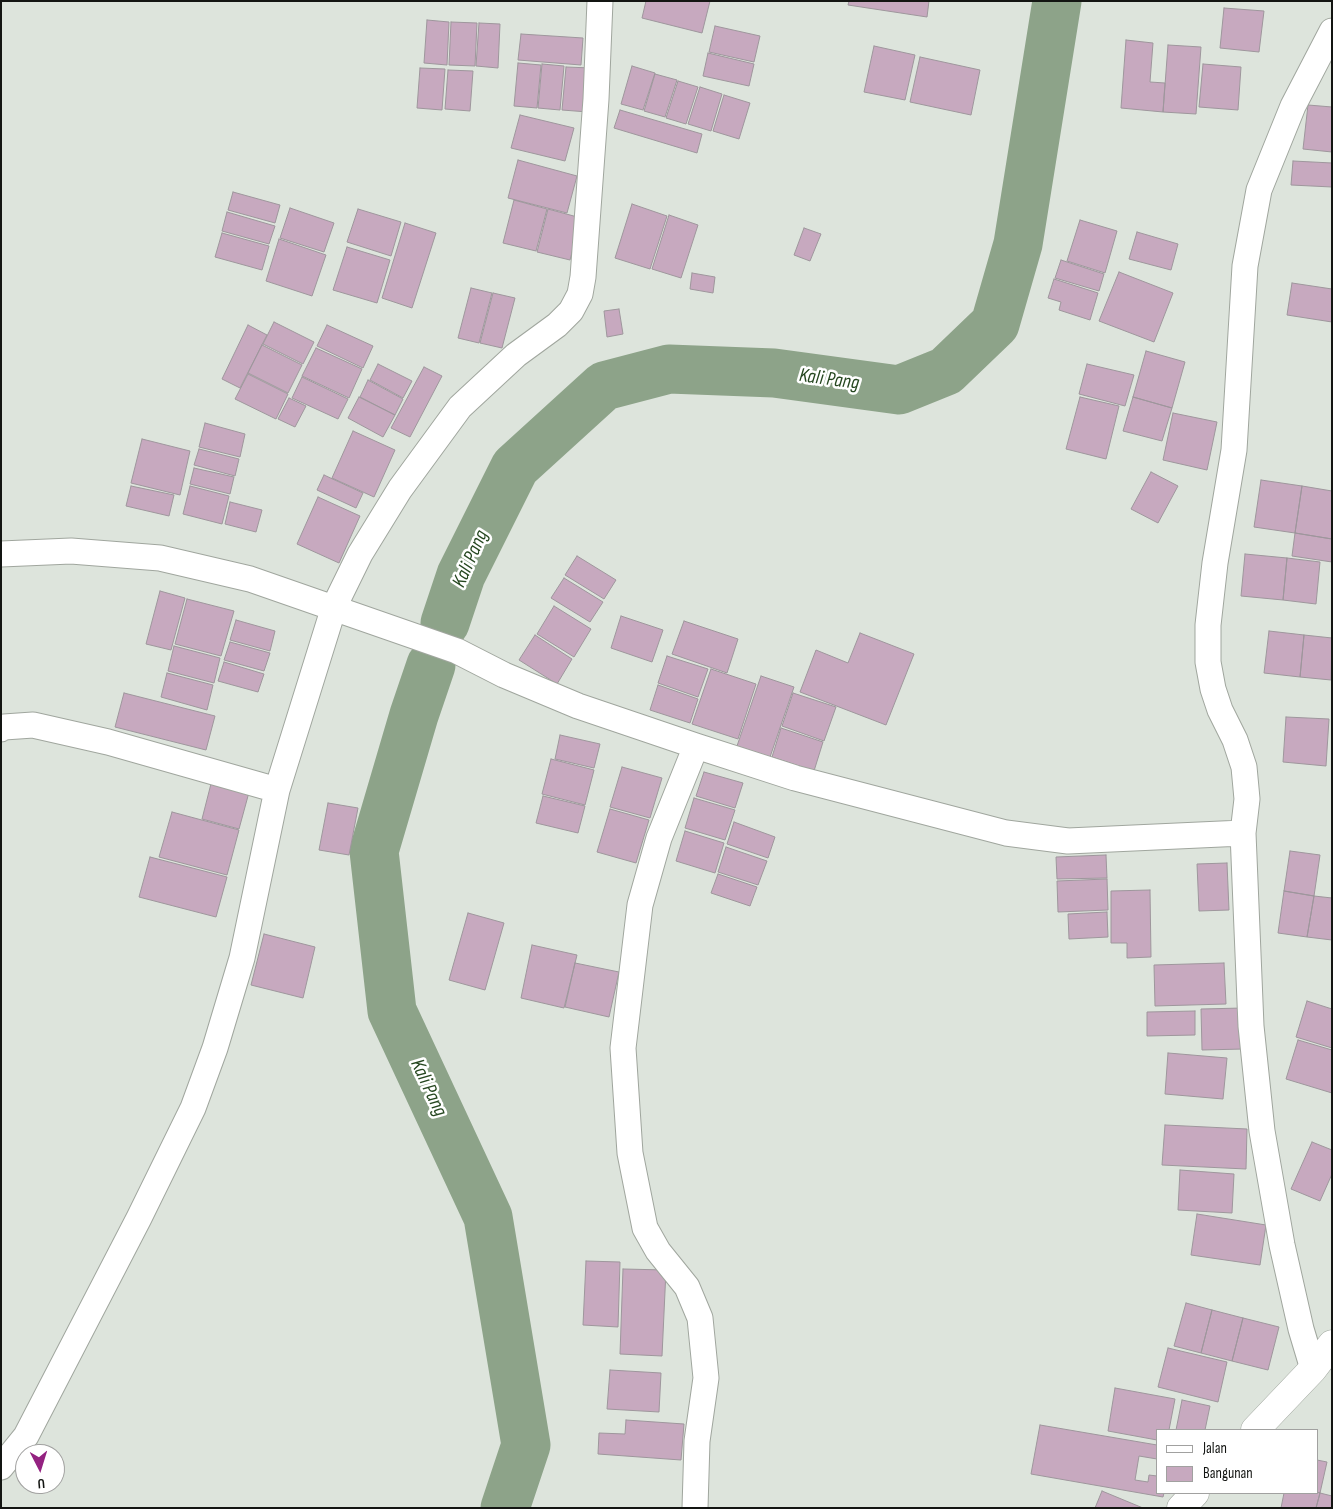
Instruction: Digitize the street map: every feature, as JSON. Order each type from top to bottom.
[{"type":"street","points":[[1,1467],[26,1436],[139,1218],[193,1108],[215,1048],[242,958],[277,790],[334,607],[360,554],[400,489],[460,407],[516,355],[557,325],[571,311],[580,294],[583,277],[595,109],[600,1]]},
{"type":"street","points":[[1313,1369],[1301,1329],[1282,1245],[1262,1132],[1251,1026],[1243,832],[1247,799],[1244,767],[1235,740],[1220,710],[1216,696],[1208,662],[1208,625],[1215,563],[1234,450],[1245,266],[1259,190],[1293,106],[1332,31]]},
{"type":"street","points":[[1,554],[71,552],[160,558],[250,579],[457,651],[504,675],[578,706],[696,746],[795,778],[1006,833],[1068,842],[1243,832]]},
{"type":"street","points":[[1,729],[4,726],[33,725],[108,742],[277,790]]},
{"type":"street","points":[[694,1508],[697,1441],[706,1378],[700,1318],[687,1287],[658,1251],[645,1228],[630,1154],[623,1048],[640,905],[659,838],[696,746]]},
{"type":"street","points":[[1256,1429],[1313,1369],[1332,1344]]},
{"type":"street","points":[[1181,1508],[1194,1494]]},
{"type":"building","points":[[646,1],[710,1],[702,33],[642,18]]},
{"type":"building","points":[[849,1],[929,1],[927,17],[848,5]]},
{"type":"building","points":[[1224,8],[1264,11],[1259,52],[1220,48]]},
{"type":"building","points":[[427,20],[449,22],[447,65],[424,63]]},
{"type":"building","points":[[451,22],[477,23],[475,66],[449,65]]},
{"type":"building","points":[[479,23],[500,24],[498,68],[476,66]]},
{"type":"building","points":[[715,26],[760,36],[754,62],[709,52]]},
{"type":"building","points":[[521,34],[583,38],[581,65],[518,60]]},
{"type":"building","points":[[1126,40],[1153,43],[1150,82],[1165,83],[1163,112],[1121,108]]},
{"type":"building","points":[[1168,45],[1201,47],[1196,114],[1163,112]]},
{"type":"building","points":[[874,46],[915,55],[905,100],[864,92]]},
{"type":"building","points":[[708,53],[754,64],[749,86],[703,76]]},
{"type":"building","points":[[920,57],[980,70],[971,115],[910,102]]},
{"type":"building","points":[[518,63],[541,65],[537,108],[514,106]]},
{"type":"building","points":[[542,64],[564,66],[560,110],[538,108]]},
{"type":"building","points":[[1203,64],[1241,67],[1238,110],[1199,107]]},
{"type":"building","points":[[632,66],[655,73],[643,110],[621,104]]},
{"type":"building","points":[[566,67],[591,68],[588,112],[562,110]]},
{"type":"building","points":[[420,68],[445,69],[442,110],[417,108]]},
{"type":"building","points":[[448,70],[473,71],[470,111],[445,109]]},
{"type":"building","points":[[655,74],[677,80],[665,117],[644,111]]},
{"type":"building","points":[[678,81],[698,87],[686,124],[666,118]]},
{"type":"building","points":[[700,87],[722,94],[711,131],[688,124]]},
{"type":"building","points":[[724,95],[750,103],[739,139],[713,131]]},
{"type":"building","points":[[1308,105],[1332,107],[1332,152],[1303,149]]},
{"type":"building","points":[[620,110],[702,134],[697,153],[614,128]]},
{"type":"building","points":[[520,115],[574,128],[565,161],[511,148]]},
{"type":"building","points":[[518,160],[577,176],[567,213],[508,198]]},
{"type":"building","points":[[1293,161],[1332,163],[1332,187],[1291,185]]},
{"type":"building","points":[[233,192],[280,205],[275,223],[228,210]]},
{"type":"building","points":[[514,200],[547,209],[536,251],[503,243]]},
{"type":"building","points":[[632,204],[667,216],[650,269],[615,258]]},
{"type":"building","points":[[290,208],[334,223],[324,252],[280,238]]},
{"type":"building","points":[[358,209],[401,222],[391,256],[347,242]]},
{"type":"building","points":[[548,209],[581,218],[570,260],[537,252]]},
{"type":"building","points":[[227,212],[275,226],[269,244],[222,231]]},
{"type":"building","points":[[669,215],[698,225],[681,278],[652,269]]},
{"type":"building","points":[[1080,220],[1117,231],[1105,273],[1067,261]]},
{"type":"building","points":[[405,223],[436,233],[412,308],[382,298]]},
{"type":"building","points":[[804,228],[821,234],[810,261],[794,255]]},
{"type":"building","points":[[1137,232],[1178,244],[1171,270],[1129,259]]},
{"type":"building","points":[[222,233],[269,246],[262,270],[215,257]]},
{"type":"building","points":[[279,239],[326,255],[312,296],[266,281]]},
{"type":"building","points":[[347,247],[390,260],[377,303],[333,290]]},
{"type":"building","points":[[1061,260],[1104,274],[1099,291],[1055,278]]},
{"type":"building","points":[[1119,272],[1173,293],[1154,342],[1099,321]]},
{"type":"building","points":[[692,273],[715,277],[713,293],[690,289]]},
{"type":"building","points":[[1054,279],[1098,293],[1090,320],[1059,310],[1061,302],[1048,298]]},
{"type":"building","points":[[1292,283],[1332,289],[1332,322],[1287,315]]},
{"type":"building","points":[[471,288],[492,293],[479,343],[458,338]]},
{"type":"building","points":[[493,293],[515,298],[502,348],[480,343]]},
{"type":"building","points":[[619,309],[623,334],[607,337],[604,311]]},
{"type":"building","points":[[274,322],[314,342],[303,364],[263,344]]},
{"type":"building","points":[[248,325],[267,335],[240,388],[222,379]]},
{"type":"building","points":[[327,325],[373,346],[363,368],[317,346]]},
{"type":"building","points":[[262,345],[302,365],[288,393],[248,373]]},
{"type":"building","points":[[316,348],[362,369],[349,398],[302,376]]},
{"type":"building","points":[[1146,351],[1185,362],[1172,408],[1133,397]]},
{"type":"building","points":[[378,364],[412,381],[403,398],[370,380]]},
{"type":"building","points":[[1087,364],[1134,375],[1125,406],[1079,394]]},
{"type":"building","points":[[424,367],[442,376],[410,437],[391,428]]},
{"type":"building","points":[[248,374],[288,394],[276,419],[235,399]]},
{"type":"building","points":[[302,377],[348,399],[338,419],[292,398]]},
{"type":"building","points":[[368,380],[403,399],[395,415],[360,397]]},
{"type":"building","points":[[359,397],[395,415],[383,437],[348,418]]},
{"type":"building","points":[[1080,397],[1119,406],[1106,459],[1066,449]]},
{"type":"building","points":[[1133,397],[1172,408],[1162,441],[1123,431]]},
{"type":"building","points":[[289,398],[306,406],[295,427],[278,419]]},
{"type":"building","points":[[1173,413],[1217,422],[1207,470],[1163,460]]},
{"type":"building","points":[[205,423],[245,434],[240,457],[199,447]]},
{"type":"building","points":[[353,431],[395,450],[374,497],[332,478]]},
{"type":"building","points":[[142,439],[190,451],[180,495],[131,483]]},
{"type":"building","points":[[199,449],[239,459],[235,476],[194,465]]},
{"type":"building","points":[[194,468],[234,477],[230,494],[190,484]]},
{"type":"building","points":[[1151,472],[1178,486],[1158,523],[1131,509]]},
{"type":"building","points":[[324,475],[363,493],[356,508],[317,490]]},
{"type":"building","points":[[1261,480],[1302,486],[1295,533],[1254,527]]},
{"type":"building","points":[[131,486],[174,495],[169,516],[126,506]]},
{"type":"building","points":[[190,486],[229,496],[222,524],[183,514]]},
{"type":"building","points":[[1302,486],[1332,491],[1332,539],[1295,533]]},
{"type":"building","points":[[318,497],[360,516],[339,563],[297,544]]},
{"type":"building","points":[[230,502],[262,510],[256,532],[225,524]]},
{"type":"building","points":[[1295,533],[1332,539],[1332,562],[1292,556]]},
{"type":"building","points":[[1245,554],[1287,558],[1283,600],[1241,596]]},
{"type":"building","points":[[577,556],[616,580],[604,599],[565,575]]},
{"type":"building","points":[[1287,558],[1320,562],[1316,604],[1283,600]]},
{"type":"building","points":[[564,578],[603,602],[590,622],[551,598]]},
{"type":"building","points":[[160,591],[185,598],[171,650],[146,644]]},
{"type":"building","points":[[187,599],[234,611],[221,656],[175,644]]},
{"type":"building","points":[[554,606],[591,629],[574,657],[537,634]]},
{"type":"building","points":[[621,616],[663,630],[652,662],[611,648]]},
{"type":"building","points":[[236,620],[275,631],[270,651],[230,640]]},
{"type":"building","points":[[684,621],[738,639],[727,673],[672,654]]},
{"type":"building","points":[[1269,631],[1304,635],[1300,677],[1264,673]]},
{"type":"building","points":[[860,633],[914,654],[886,725],[800,692],[816,650],[848,663]]},
{"type":"building","points":[[535,635],[572,659],[557,684],[519,660]]},
{"type":"building","points":[[1304,635],[1332,638],[1331,680],[1300,677]]},
{"type":"building","points":[[230,642],[270,653],[264,671],[224,660]]},
{"type":"building","points":[[174,646],[220,658],[214,683],[168,671]]},
{"type":"building","points":[[667,656],[708,669],[698,697],[658,683]]},
{"type":"building","points":[[224,662],[264,674],[258,692],[218,681]]},
{"type":"building","points":[[711,669],[756,684],[738,739],[692,724]]},
{"type":"building","points":[[167,673],[213,685],[207,710],[161,697]]},
{"type":"building","points":[[761,676],[794,687],[770,757],[737,746]]},
{"type":"building","points":[[658,685],[698,699],[690,723],[650,710]]},
{"type":"building","points":[[124,693],[215,716],[206,750],[115,727]]},
{"type":"building","points":[[793,693],[836,707],[824,741],[782,726]]},
{"type":"building","points":[[1286,717],[1329,719],[1326,766],[1283,762]]},
{"type":"building","points":[[781,728],[823,742],[814,771],[772,757]]},
{"type":"building","points":[[560,735],[600,744],[594,768],[555,759]]},
{"type":"building","points":[[551,759],[594,770],[585,805],[542,794]]},
{"type":"building","points":[[622,767],[662,778],[650,818],[610,807]]},
{"type":"building","points":[[704,772],[743,783],[735,808],[696,796]]},
{"type":"building","points":[[213,776],[251,785],[239,829],[202,819]]},
{"type":"building","points":[[543,796],[585,806],[578,833],[536,823]]},
{"type":"building","points":[[694,798],[735,810],[725,840],[685,828]]},
{"type":"building","points":[[328,803],[358,808],[349,855],[319,850]]},
{"type":"building","points":[[610,809],[649,820],[636,863],[597,852]]},
{"type":"building","points":[[172,812],[239,830],[227,875],[159,857]]},
{"type":"building","points":[[734,822],[775,837],[768,858],[727,844]]},
{"type":"building","points":[[685,831],[724,843],[715,873],[676,861]]},
{"type":"building","points":[[726,847],[767,861],[758,885],[718,872]]},
{"type":"building","points":[[1290,851],[1320,855],[1314,896],[1284,891]]},
{"type":"building","points":[[1106,855],[1107,878],[1057,879],[1056,857]]},
{"type":"building","points":[[150,857],[227,877],[216,917],[139,897]]},
{"type":"building","points":[[1227,863],[1229,910],[1199,911],[1197,864]]},
{"type":"building","points":[[718,874],[757,887],[750,906],[711,893]]},
{"type":"building","points":[[1107,879],[1108,910],[1058,912],[1057,881]]},
{"type":"building","points":[[1150,890],[1151,957],[1127,958],[1127,943],[1111,943],[1111,891]]},
{"type":"building","points":[[1284,891],[1314,896],[1307,937],[1278,933]]},
{"type":"building","points":[[1314,896],[1332,898],[1332,940],[1307,937]]},
{"type":"building","points":[[1107,912],[1108,937],[1069,939],[1068,914]]},
{"type":"building","points":[[468,913],[504,923],[485,990],[449,980]]},
{"type":"building","points":[[264,934],[315,947],[303,998],[251,985]]},
{"type":"building","points":[[532,945],[577,955],[564,1008],[521,998]]},
{"type":"building","points":[[575,963],[619,972],[609,1017],[565,1007]]},
{"type":"building","points":[[1224,963],[1226,1004],[1155,1006],[1154,965]]},
{"type":"building","points":[[1307,1001],[1332,1009],[1332,1048],[1296,1037]]},
{"type":"building","points":[[1243,1008],[1244,1049],[1202,1050],[1201,1009]]},
{"type":"building","points":[[1195,1011],[1195,1035],[1147,1036],[1147,1012]]},
{"type":"building","points":[[1298,1040],[1332,1050],[1332,1093],[1286,1079]]},
{"type":"building","points":[[1168,1053],[1227,1058],[1223,1099],[1165,1094]]},
{"type":"building","points":[[1165,1125],[1247,1129],[1246,1169],[1162,1165]]},
{"type":"building","points":[[1312,1142],[1332,1150],[1332,1174],[1320,1201],[1291,1189]]},
{"type":"building","points":[[1180,1170],[1234,1174],[1232,1213],[1178,1210]]},
{"type":"building","points":[[1197,1214],[1266,1225],[1260,1265],[1191,1255]]},
{"type":"building","points":[[586,1261],[620,1262],[618,1327],[583,1325]]},
{"type":"building","points":[[623,1269],[666,1270],[662,1356],[620,1354]]},
{"type":"building","points":[[1186,1303],[1212,1310],[1201,1353],[1174,1346]]},
{"type":"building","points":[[1212,1310],[1243,1318],[1232,1361],[1201,1353]]},
{"type":"building","points":[[1243,1318],[1279,1327],[1268,1370],[1232,1361]]},
{"type":"building","points":[[1168,1348],[1227,1362],[1218,1402],[1158,1387]]},
{"type":"building","points":[[610,1370],[661,1373],[659,1412],[607,1409]]},
{"type":"building","points":[[1115,1388],[1175,1399],[1169,1429],[1156,1429],[1156,1440],[1108,1431]]},
{"type":"building","points":[[1182,1400],[1210,1406],[1205,1429],[1176,1429]]},
{"type":"building","points":[[626,1420],[684,1424],[681,1460],[598,1454],[599,1433],[625,1434]]},
{"type":"building","points":[[1040,1425],[1156,1445],[1156,1459],[1139,1456],[1135,1480],[1148,1482],[1149,1475],[1156,1476],[1156,1494],[1164,1494],[1163,1497],[1031,1474]]},
{"type":"building","points":[[1318,1460],[1327,1462],[1320,1493],[1318,1492]]},
{"type":"building","points":[[1102,1491],[1143,1508],[1095,1508]]},
{"type":"building","points":[[1320,1493],[1316,1508],[1281,1508],[1284,1494]]},
{"type":"building","points":[[1320,1493],[1332,1496],[1332,1508],[1316,1508]]},
{"type":"waterway","name":"Kali Pang","points":[[445,623],[461,575],[515,467],[604,386],[669,369],[774,373],[899,390],[946,371],[995,324],[1018,244],[1057,1]]},
{"type":"waterway","name":"Kali Pang","points":[[431,665],[414,715],[374,851],[392,1011],[488,1217],[526,1445],[505,1508]]}]
